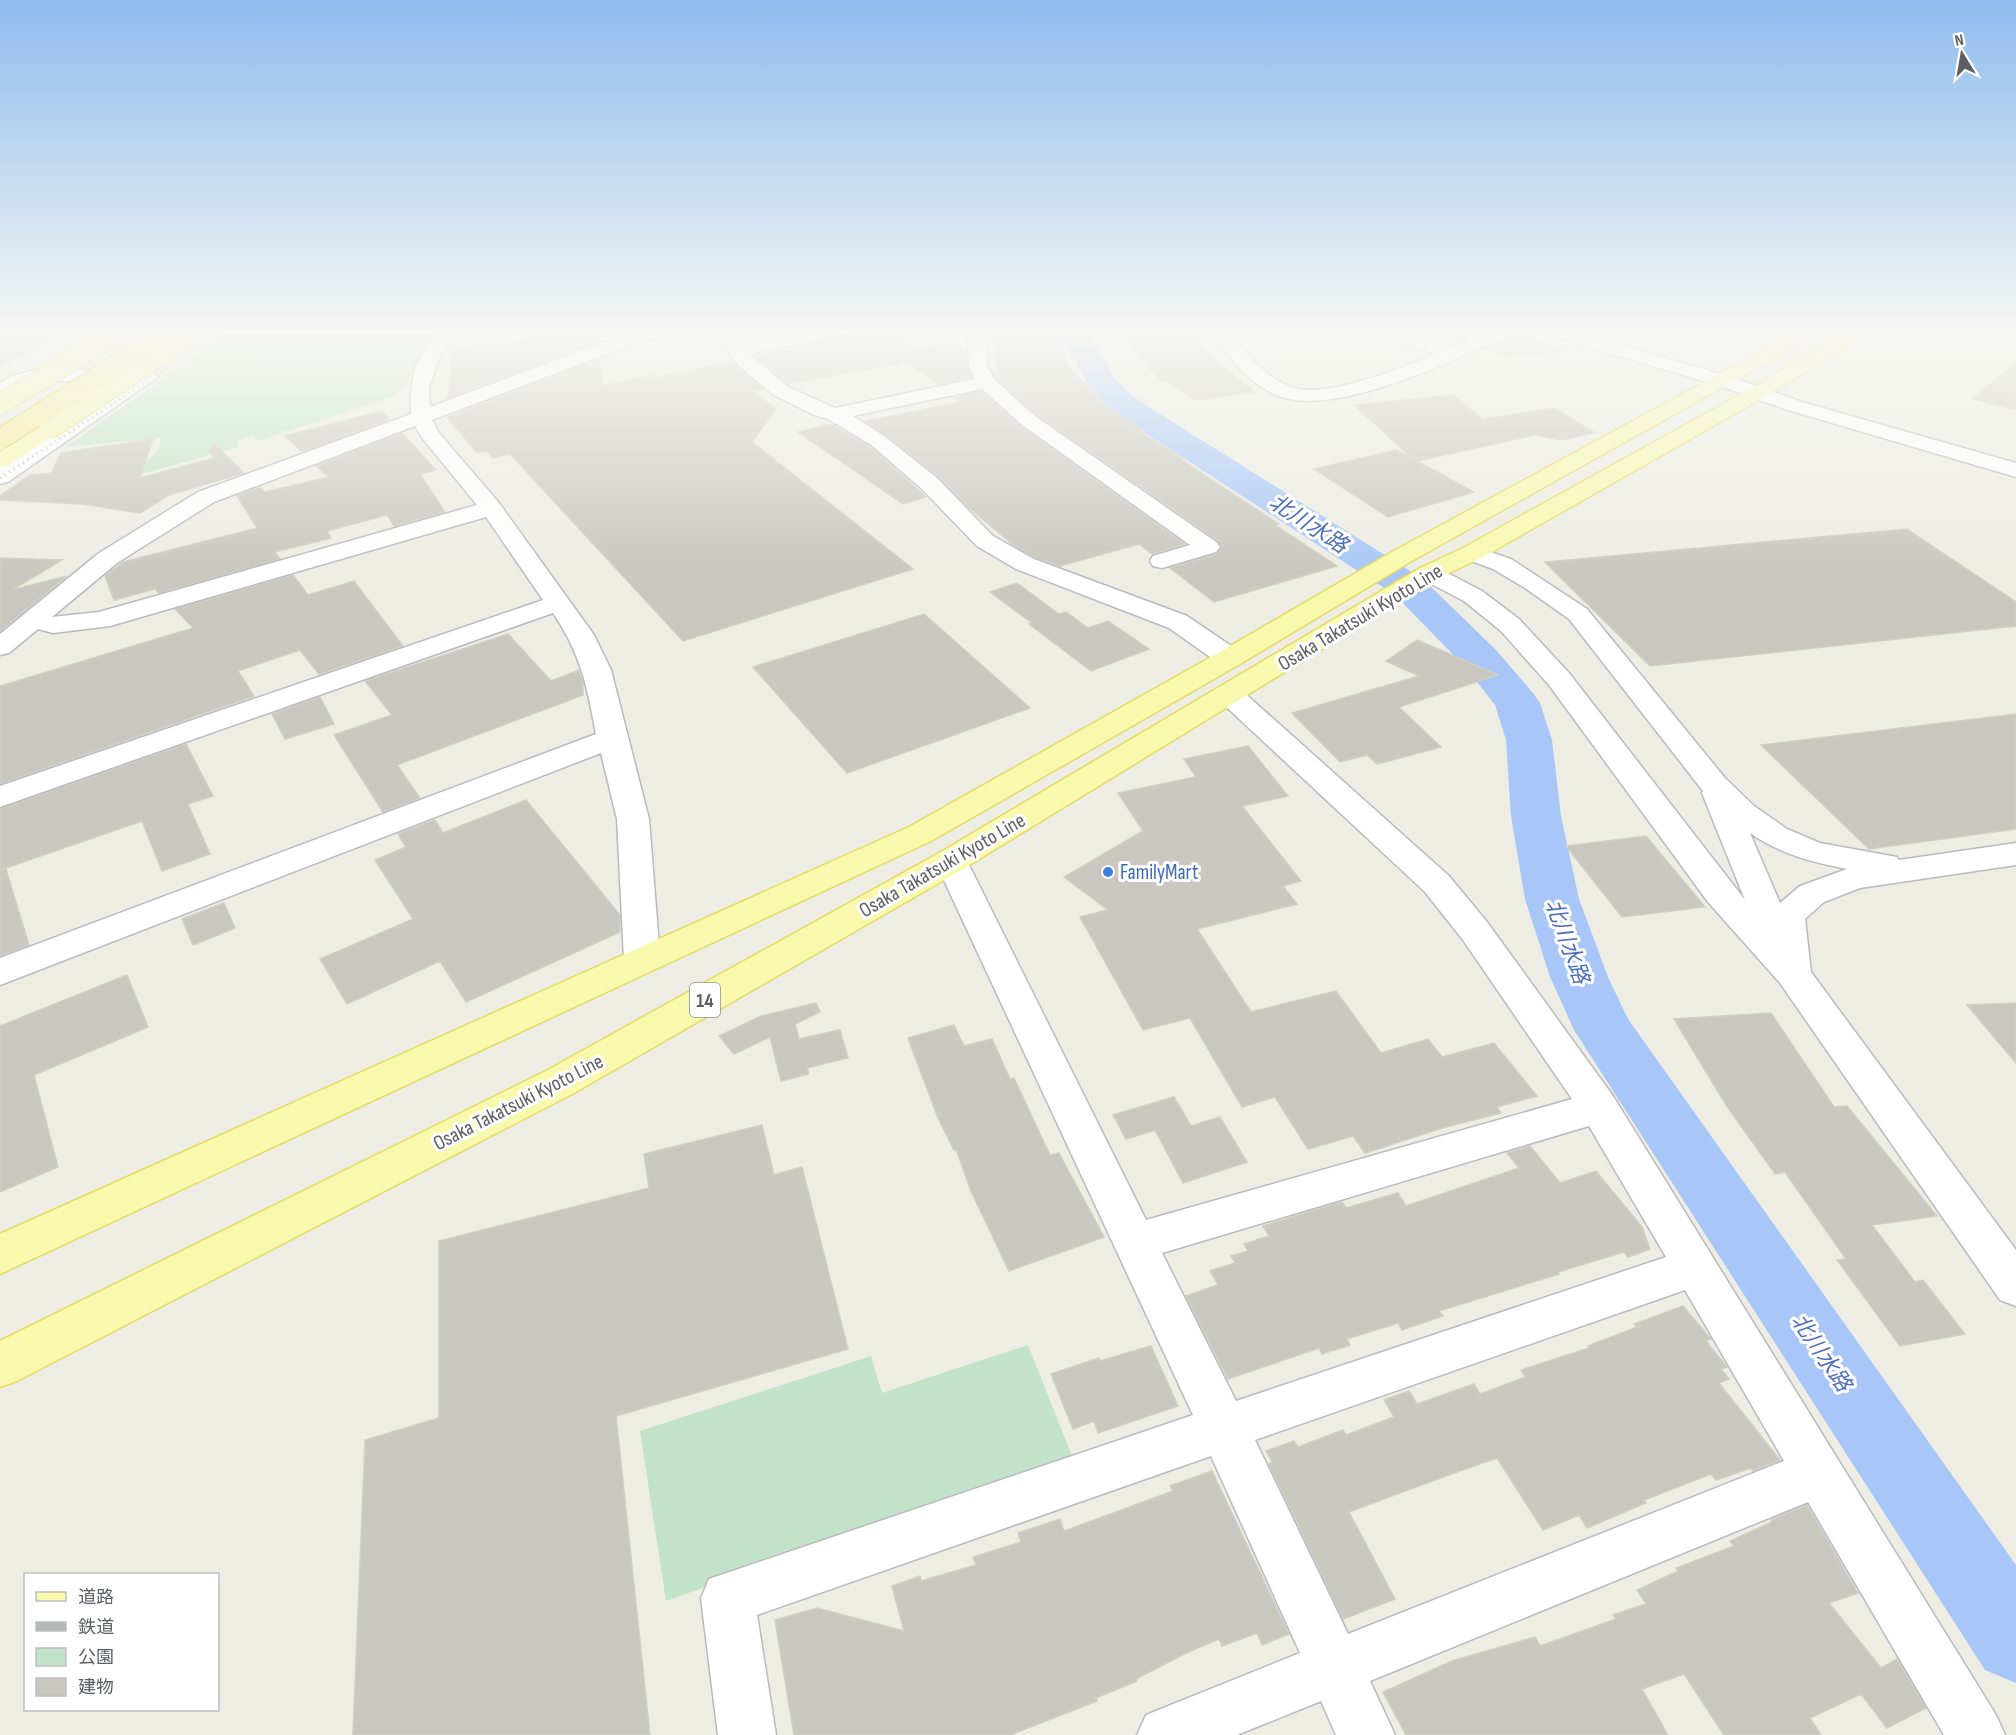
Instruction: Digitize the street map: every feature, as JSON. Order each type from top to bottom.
[{"type":"highway","points":[[0,421],[16,411]]},
{"type":"highway","points":[[0,439],[44,411]]},
{"type":"main road","points":[[0,461],[76,411]]},
{"type":"main road","name":"Osaka Takatsuki Kyoto Line","points":[[0,1365],[560,1082],[951,861],[1230,695],[1375,590],[1401,557],[1669,411]]},
{"type":"main road","name":"Osaka Takatsuki Kyoto Line","points":[[0,1255],[642,959],[920,834],[1230,658],[1375,590],[1426,575],[1472,553],[1725,411]]},
{"type":"street","points":[[0,477],[97,411]]},
{"type":"street","points":[[420,411],[421,418],[430,435],[491,508],[580,635],[597,670],[633,819],[642,959]]},
{"type":"street","points":[[0,647],[108,558],[206,497],[440,411]]},
{"type":"street","points":[[821,411],[835,414],[877,440],[929,483],[985,541],[1025,564],[1178,622],[1230,658]]},
{"type":"street","points":[[835,414],[849,411]]},
{"type":"street","points":[[1018,411],[1208,547],[1162,561]]},
{"type":"street","points":[[1812,411],[2016,470]]},
{"type":"street","points":[[1847,411],[2016,460]]},
{"type":"street","points":[[33,620],[53,625],[101,620],[491,508]]},
{"type":"street","points":[[1472,553],[1502,564],[1578,614],[1714,785],[1743,813],[1776,836],[1813,852],[1907,868]]},
{"type":"street","points":[[1426,575],[1473,596],[1510,625],[1559,679],[1720,894],[1793,974],[2016,1286]]},
{"type":"street","points":[[0,797],[558,603]]},
{"type":"street","points":[[1230,695],[1437,884],[1475,931],[1599,1107],[1976,1735]]},
{"type":"street","points":[[0,972],[612,738]]},
{"type":"street","points":[[1714,785],[1793,974]]},
{"type":"street","points":[[1793,974],[1786,916],[1812,894],[1854,878],[1907,868],[2016,854]]},
{"type":"street","points":[[951,861],[1224,1428],[1366,1735]]},
{"type":"street","points":[[1135,1242],[1599,1107]]},
{"type":"street","points":[[747,1735],[728,1598],[1695,1267]]},
{"type":"street","points":[[1166,1735],[1818,1473]]},
{"type":"green space","points":[[117,411],[349,411],[257,441],[253,435],[237,440],[238,447],[131,477],[160,448],[160,438],[66,447]]},
{"type":"green space","points":[[1028,1345],[1072,1456],[666,1601],[640,1431],[871,1356],[882,1393]]},
{"type":"building","points":[[382,411],[390,419],[302,452],[285,436]]},
{"type":"building","points":[[463,411],[775,411],[752,442],[913,569],[683,641],[510,454],[493,458],[487,451],[477,453],[447,417]]},
{"type":"building","points":[[916,411],[1003,411],[1020,426],[1185,544],[1152,554],[1139,544],[1060,566],[1035,557],[1016,547],[969,508],[938,476],[866,421]]},
{"type":"building","points":[[1033,411],[1113,411],[1337,566],[1214,602],[1170,568],[1217,554],[1222,546],[1217,540]]},
{"type":"building","points":[[1361,411],[1473,411],[1483,419],[1536,411],[1560,411],[1595,433],[1561,440],[1535,435],[1417,461],[1474,492],[1388,517],[1314,469],[1396,450],[1412,458]]},
{"type":"building","points":[[831,424],[869,446],[926,497],[903,504],[798,432]]},
{"type":"building","points":[[402,433],[436,470],[420,474],[445,512],[394,526],[387,515],[327,531],[331,538],[275,552],[280,559],[159,593],[155,589],[114,600],[105,576],[123,562],[257,528],[237,496],[260,487],[265,492],[329,477],[316,466]]},
{"type":"building","points":[[153,439],[140,478],[214,458],[209,450],[215,445],[244,473],[169,495],[140,513],[82,504],[0,500],[0,496],[30,475],[51,473],[61,453]]},
{"type":"building","points":[[1907,529],[2016,602],[2016,626],[1650,666],[1545,562]]},
{"type":"building","points":[[0,558],[62,560],[12,590],[67,576],[0,631]]},
{"type":"building","points":[[293,575],[308,595],[354,581],[403,646],[319,674],[300,650],[238,671],[254,696],[0,784],[0,686],[193,628],[175,609]]},
{"type":"building","points":[[1017,583],[1059,614],[1066,612],[1088,628],[1108,621],[1149,649],[1091,671],[990,592]]},
{"type":"building","points":[[924,614],[1030,708],[847,773],[753,667]]},
{"type":"building","points":[[508,634],[551,681],[579,670],[583,695],[397,765],[420,798],[383,812],[334,735],[392,715],[365,681]]},
{"type":"building","points":[[1417,640],[1498,675],[1399,707],[1441,747],[1377,764],[1367,755],[1340,762],[1292,713],[1419,676],[1386,661]]},
{"type":"building","points":[[320,697],[334,724],[285,739],[272,714]]},
{"type":"building","points":[[2016,714],[2016,829],[1869,849],[1761,745]]},
{"type":"building","points":[[186,744],[213,796],[188,804],[210,854],[162,871],[142,821],[0,870],[0,809]]},
{"type":"building","points":[[1248,746],[1288,796],[1242,806],[1301,881],[1283,886],[1297,904],[1197,929],[1251,1012],[1336,991],[1381,1053],[1428,1039],[1442,1057],[1494,1043],[1537,1096],[1497,1107],[1501,1113],[1442,1128],[1365,1153],[1353,1136],[1308,1149],[1275,1097],[1242,1107],[1190,1018],[1143,1030],[1080,917],[1108,910],[1064,877],[1143,831],[1118,793],[1196,777],[1184,759]]},
{"type":"building","points":[[526,800],[620,915],[620,932],[466,1002],[440,961],[347,1004],[320,959],[413,919],[375,860],[406,847],[398,834],[435,820],[443,833]]},
{"type":"building","points":[[1646,836],[1705,907],[1622,917],[1566,846]]},
{"type":"building","points":[[6,869],[29,945],[0,956],[0,870]]},
{"type":"building","points":[[224,903],[235,928],[193,945],[182,919]]},
{"type":"building","points":[[127,975],[148,1027],[34,1075],[58,1167],[0,1192],[0,1026]]},
{"type":"building","points":[[816,1003],[820,1012],[795,1024],[799,1039],[840,1030],[848,1058],[807,1068],[809,1074],[781,1081],[770,1037],[734,1054],[719,1036],[761,1016]]},
{"type":"building","points":[[2016,1003],[2016,1063],[1967,1005]]},
{"type":"building","points":[[1771,1013],[1834,1107],[1847,1106],[1937,1216],[1872,1225],[1915,1282],[1923,1280],[1965,1334],[1900,1346],[1837,1260],[1846,1259],[1785,1172],[1775,1174],[1726,1105],[1674,1019]]},
{"type":"building","points":[[954,1025],[964,1046],[992,1039],[1010,1079],[1014,1078],[1050,1155],[1059,1153],[1104,1237],[1009,1271],[971,1191],[956,1149],[954,1150],[938,1118],[908,1038]]},
{"type":"building","points":[[1174,1097],[1191,1126],[1220,1117],[1247,1162],[1183,1183],[1155,1130],[1126,1139],[1113,1115]]},
{"type":"building","points":[[762,1125],[774,1175],[802,1167],[848,1349],[616,1416],[650,1735],[353,1735],[365,1440],[439,1418],[439,1241],[649,1188],[644,1154]]},
{"type":"building","points":[[1530,1146],[1560,1183],[1596,1171],[1642,1227],[1650,1249],[1628,1257],[1624,1252],[1558,1272],[1559,1274],[1439,1311],[1443,1316],[1402,1330],[1398,1323],[1347,1339],[1350,1345],[1322,1354],[1319,1348],[1228,1379],[1186,1296],[1218,1285],[1210,1271],[1235,1263],[1231,1256],[1248,1251],[1244,1244],[1269,1236],[1263,1226],[1342,1202],[1346,1208],[1398,1193],[1406,1206],[1519,1168],[1507,1153]]},
{"type":"building","points":[[1683,1306],[1711,1339],[1706,1341],[1727,1367],[1721,1369],[1729,1379],[1719,1383],[1780,1460],[1753,1471],[1751,1468],[1716,1480],[1711,1474],[1644,1500],[1646,1503],[1587,1528],[1579,1515],[1543,1530],[1497,1458],[1454,1473],[1349,1512],[1395,1599],[1343,1619],[1269,1464],[1272,1462],[1266,1451],[1294,1441],[1298,1447],[1343,1430],[1346,1435],[1394,1417],[1384,1400],[1409,1391],[1417,1404],[1474,1384],[1480,1394],[1525,1377],[1521,1370],[1589,1348],[1588,1346],[1637,1327],[1634,1324]]},
{"type":"building","points":[[1151,1346],[1178,1406],[1098,1433],[1094,1421],[1073,1429],[1051,1374],[1099,1358],[1100,1361]]},
{"type":"building","points":[[1212,1471],[1289,1634],[1262,1645],[1257,1633],[1222,1646],[1219,1639],[1186,1653],[1136,1679],[1137,1681],[1096,1698],[1097,1701],[1010,1735],[794,1735],[775,1620],[817,1608],[904,1631],[892,1586],[920,1576],[921,1581],[976,1565],[973,1557],[1021,1542],[1018,1533],[1060,1519],[1064,1531],[1173,1491],[1170,1486]]},
{"type":"building","points":[[1807,1505],[1858,1593],[1829,1603],[1881,1668],[1897,1659],[1926,1708],[1887,1728],[1861,1694],[1810,1718],[1821,1735],[1724,1735],[1684,1674],[1642,1689],[1668,1735],[1406,1735],[1383,1692],[1452,1661],[1535,1637],[1540,1646],[1616,1619],[1613,1615],[1646,1604],[1637,1590],[1678,1571],[1676,1568],[1734,1546],[1730,1541]]},
{"type":"waterway","name":"北川水路","points":[[1133,411],[1409,587],[1482,660],[1517,703],[1529,740],[1536,816],[1552,899],[1579,977],[1604,1030],[2016,1639]]},
{"type":"railway","points":[[0,478],[102,411]]},
{"type":"place","name":"FamilyMart","points":[[1108,872]]}]
